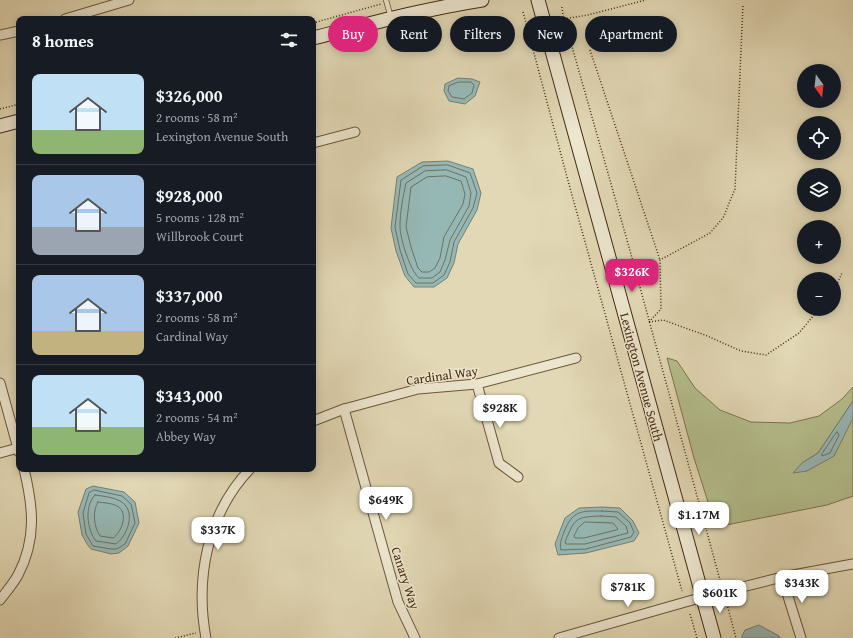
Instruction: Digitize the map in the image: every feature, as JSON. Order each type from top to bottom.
[{"type":"street","points":[[75,16],[129,0]]},
{"type":"street","points":[[400,16],[482,0]]},
{"type":"street","name":"Lexington Avenue South","points":[[538,0],[714,638]]},
{"type":"street","points":[[316,37],[386,19]]},
{"type":"street","points":[[0,35],[16,32]]},
{"type":"street","points":[[0,126],[16,122]]},
{"type":"street","points":[[316,142],[355,132]]},
{"type":"street","name":"Cardinal Way","points":[[316,420],[344,409],[418,389],[477,384],[576,358]]},
{"type":"street","points":[[0,383],[16,443]]},
{"type":"street","points":[[477,384],[499,463],[518,477]]},
{"type":"street","name":"Canary Way","points":[[344,409],[398,602],[415,638]]},
{"type":"street","points":[[0,453],[16,450]]},
{"type":"street","points":[[0,600],[18,575],[29,547],[32,518],[30,493],[25,472]]},
{"type":"street","points":[[205,635],[202,619],[201,588],[205,558],[213,528],[226,501],[247,472]]},
{"type":"street","points":[[559,638],[703,597],[782,577],[853,564]]},
{"type":"street","points":[[782,577],[801,638]]},
{"type":"lane","points":[[387,1],[391,16]]},
{"type":"path","points":[[577,17],[646,0]]},
{"type":"path","points":[[316,22],[387,1]]},
{"type":"path","points":[[660,260],[710,233],[723,218],[735,189],[743,4]]},
{"type":"path","points":[[562,7],[563,16]]},
{"type":"path","points":[[523,12],[567,177],[682,591]]},
{"type":"path","points":[[573,52],[720,580]]},
{"type":"path","points":[[591,52],[660,260],[661,309],[649,322]]},
{"type":"path","points":[[0,109],[16,105]]},
{"type":"path","points":[[649,322],[663,320],[705,335],[741,351],[766,355],[799,333],[813,316]]},
{"type":"path","points":[[727,604],[736,638]]},
{"type":"path","points":[[690,614],[697,638]]},
{"type":"path","points":[[174,638],[205,635]]},
{"type":"green space","points":[[667,358],[677,361],[695,388],[720,410],[751,422],[790,423],[819,416],[842,399],[853,387],[853,401],[818,453],[802,463],[807,471],[848,426],[853,418],[853,496],[827,505],[716,527],[694,458]]},
{"type":"water","points":[[458,78],[472,79],[480,82],[475,96],[465,104],[449,101],[444,91],[445,84]]},
{"type":"water","points":[[448,161],[473,169],[481,193],[477,210],[458,244],[454,263],[447,278],[434,287],[414,287],[405,276],[396,251],[391,228],[397,177],[422,162]]},
{"type":"water","points":[[853,401],[853,418],[834,456],[807,471],[793,473],[802,463],[818,453]]},
{"type":"water","points":[[93,486],[124,492],[135,502],[139,523],[128,546],[119,553],[111,554],[91,549],[82,535],[78,512],[86,489]]},
{"type":"water","points":[[579,508],[620,508],[633,521],[639,533],[634,541],[586,553],[558,555],[555,544],[565,518]]},
{"type":"water","points":[[759,625],[780,638],[742,638],[745,630]]}]
